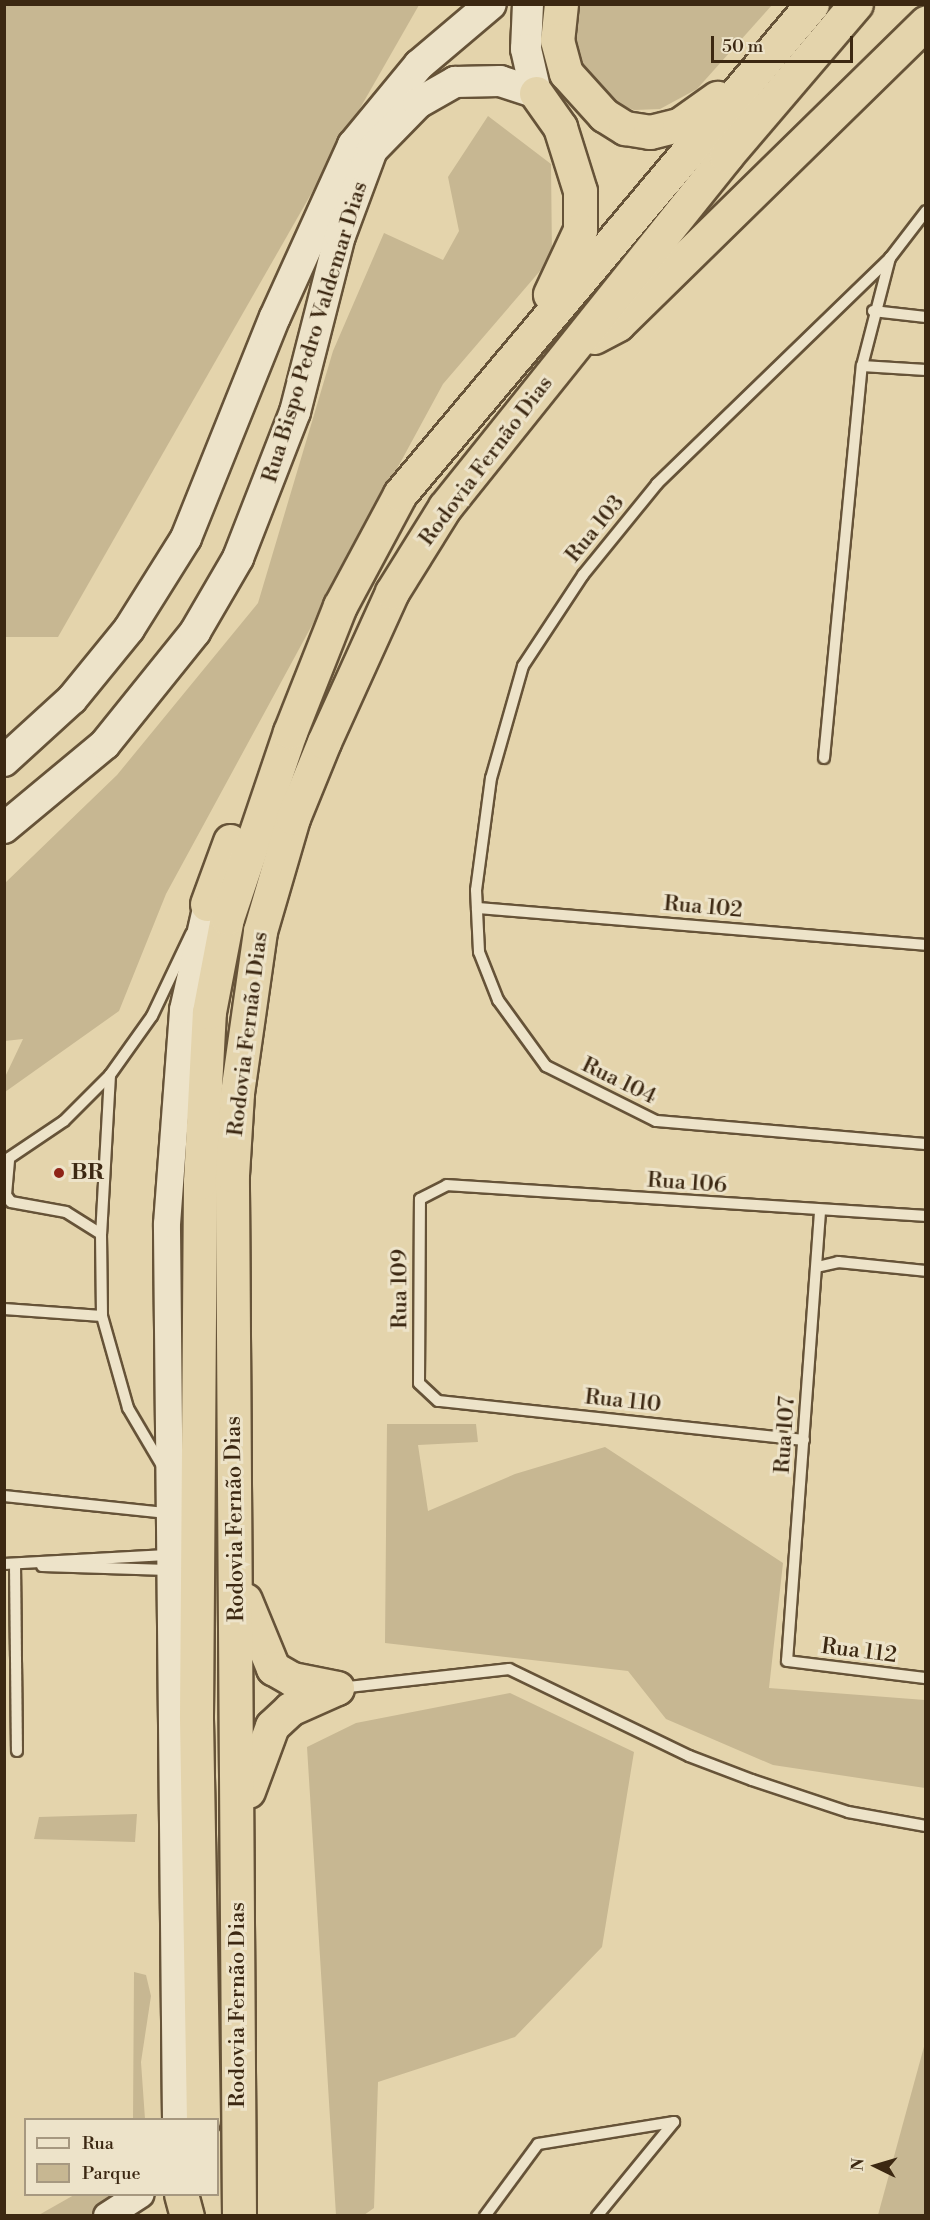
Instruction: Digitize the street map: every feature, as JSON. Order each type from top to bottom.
[{"type":"highway","points":[[561,4],[557,40],[566,73],[587,100],[625,128],[650,132],[679,125],[743,86]]},
{"type":"highway","name":"Rodovia Fernão Dias","points":[[203,2118],[196,1716],[203,1088],[209,1012],[227,918],[290,732],[340,606],[400,494],[526,340],[812,4]]},
{"type":"highway","name":"Rodovia Fernão Dias","points":[[239,2216],[232,1175],[237,1094],[260,931],[293,818],[392,592],[445,507],[726,156],[856,4]]},
{"type":"highway","points":[[569,351],[618,324],[926,22]]},
{"type":"highway","points":[[526,340],[580,230],[573,158],[560,127],[536,93]]},
{"type":"highway","points":[[207,904],[233,833],[290,732]]},
{"type":"highway","points":[[236,1575],[273,1668],[292,1679],[337,1688]]},
{"type":"highway","points":[[237,1831],[272,1726],[290,1709],[337,1688]]},
{"type":"highway","points":[[238,2110],[257,2216]]},
{"type":"highway","points":[[182,2196],[187,2216]]},
{"type":"highway","points":[[205,2196],[205,2216]]},
{"type":"main road","name":"Rua Bispo Pedro Valdemar Dias","points":[[4,761],[72,699],[129,629],[186,538],[262,347],[353,145],[418,65],[491,4]]},
{"type":"main road","points":[[528,4],[526,49],[536,93]]},
{"type":"main road","name":"Rua Bispo Pedro Valdemar Dias","points":[[4,828],[105,744],[195,632],[238,558],[295,412],[340,236],[372,150],[418,103],[454,82],[500,81],[536,93]]},
{"type":"street","points":[[176,2118],[167,1513],[172,1145],[183,1010],[207,904]]},
{"type":"street","points":[[107,2216],[138,2196]]},
{"type":"lane","name":"Rua 103","points":[[477,908],[491,778],[523,666],[583,575],[657,484],[890,258],[926,211]]},
{"type":"lane","name":"Rua 103","points":[[824,759],[862,366],[873,311],[890,258]]},
{"type":"lane","points":[[873,311],[926,317]]},
{"type":"lane","points":[[862,366],[926,370]]},
{"type":"lane","points":[[101,1234],[66,1212],[11,1202],[6,1195],[15,1151],[64,1121],[110,1075],[152,1016],[207,904]]},
{"type":"lane","name":"Rua 102","points":[[477,908],[926,945]]},
{"type":"lane","name":"Rua 104","points":[[477,908],[479,952],[498,1000],[546,1066],[656,1121],[926,1144]]},
{"type":"lane","points":[[110,1075],[101,1234],[102,1316],[128,1408],[167,1474]]},
{"type":"lane","name":"Rua 106","points":[[447,1185],[820,1212],[926,1216]]},
{"type":"lane","name":"Rua 109","points":[[438,1401],[419,1383],[420,1199],[447,1185]]},
{"type":"lane","name":"Rua 107","points":[[787,1661],[820,1212]]},
{"type":"lane","points":[[817,1267],[838,1262],[926,1271]]},
{"type":"lane","points":[[4,1309],[102,1316]]},
{"type":"lane","name":"Rua 110","points":[[438,1401],[804,1440]]},
{"type":"lane","points":[[4,1496],[167,1513]]},
{"type":"lane","points":[[17,1751],[15,1564],[168,1563]]},
{"type":"lane","name":"Rua 112","points":[[787,1661],[926,1678]]},
{"type":"lane","points":[[337,1688],[509,1670],[689,1756],[752,1780],[848,1812],[926,1826]]},
{"type":"lane","points":[[485,2216],[538,2144],[674,2122],[597,2216]]},
{"type":"green space","points":[[5,5],[419,5],[58,637],[5,637]]},
{"type":"green space","points":[[571,5],[772,5],[697,89],[660,109],[634,110],[605,99],[579,77],[568,23]]},
{"type":"green space","points":[[488,116],[551,164],[552,257],[443,384],[166,894],[119,1011],[5,1092],[5,1077],[23,1039],[5,1041],[5,883],[117,775],[258,603],[333,351],[384,233],[443,260],[459,231],[448,177]]},
{"type":"green space","points":[[387,1424],[476,1424],[478,1442],[418,1445],[428,1511],[515,1474],[605,1447],[783,1563],[769,1688],[925,1700],[925,1788],[773,1765],[666,1719],[628,1671],[385,1643]]},
{"type":"green space","points":[[510,1693],[634,1752],[602,1947],[515,2037],[378,2082],[374,2208],[364,2215],[336,2215],[307,1747],[356,1723]]},
{"type":"green space","points":[[137,1814],[135,1842],[34,1839],[39,1817]]},
{"type":"green space","points":[[134,1972],[146,1975],[151,1996],[141,2062],[145,2118],[133,2118]]},
{"type":"green space","points":[[925,2043],[925,2215],[878,2215]]},
{"type":"green space","points":[[72,2196],[125,2196],[91,2215],[37,2216]]},
{"type":"place","name":"BR","points":[[59,1173]]}]
